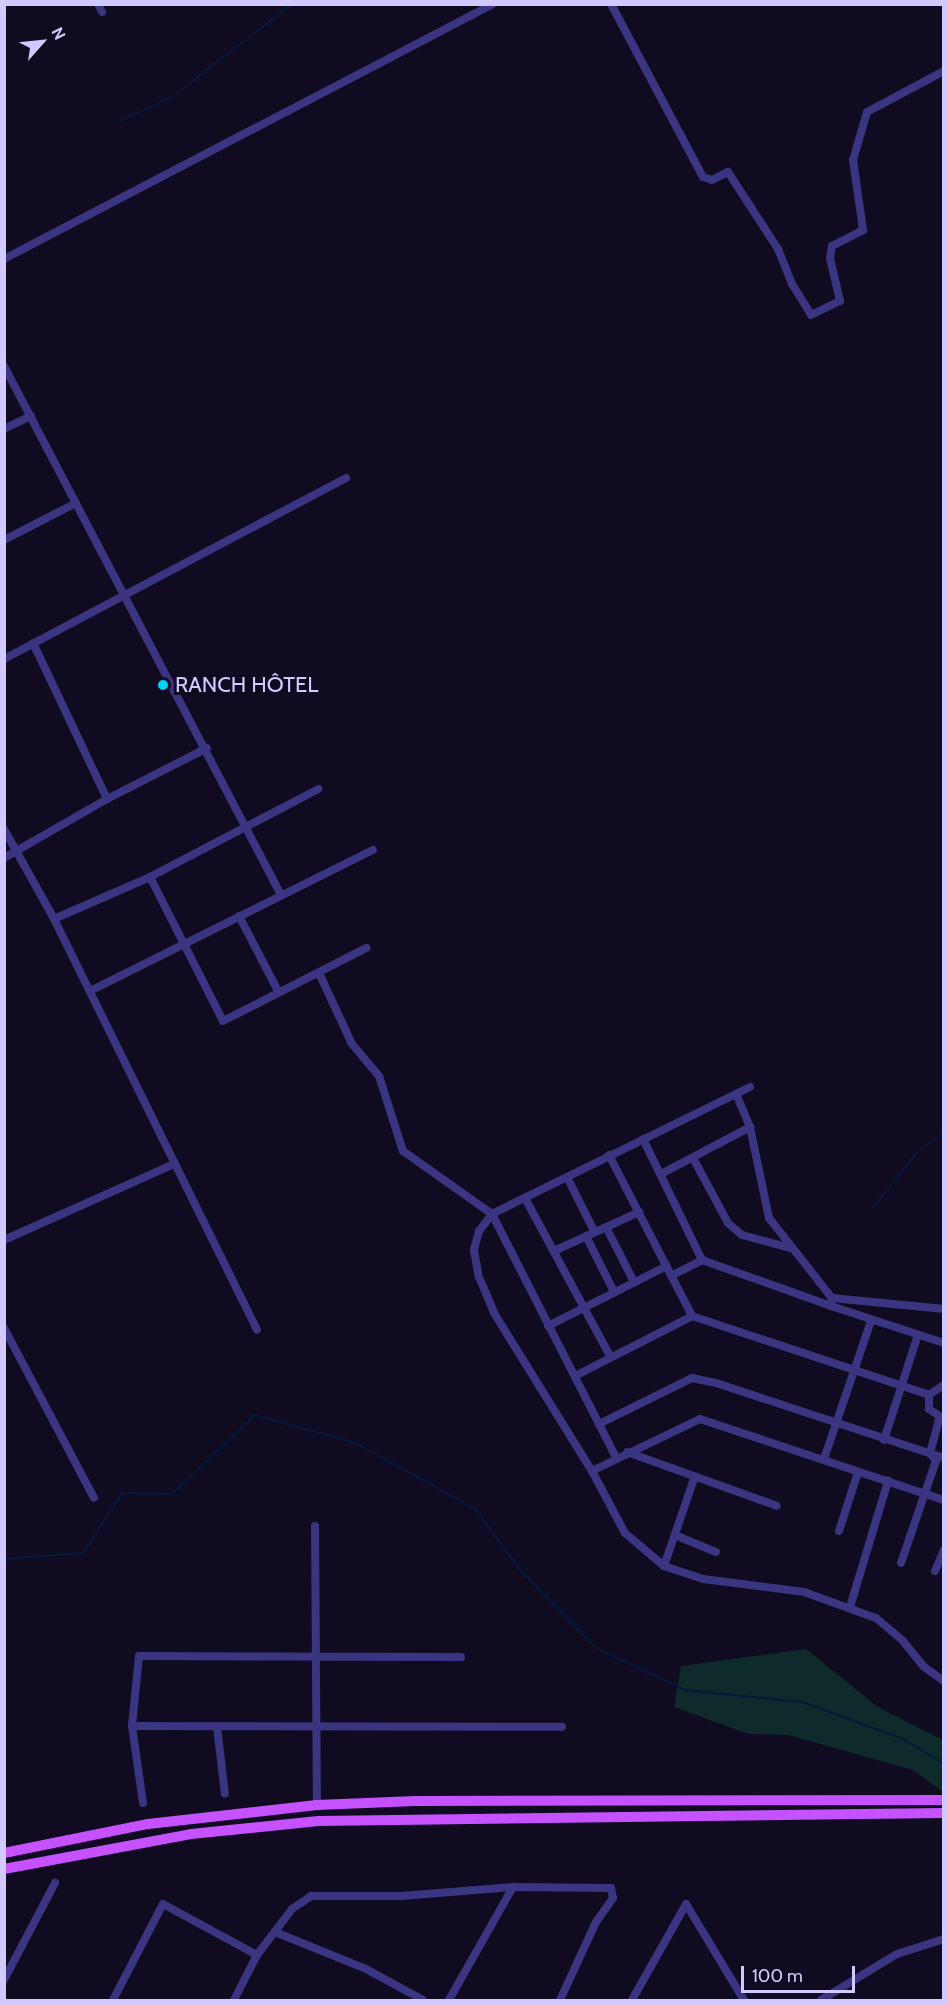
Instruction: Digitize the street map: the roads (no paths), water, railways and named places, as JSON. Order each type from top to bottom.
[{"type":"main road","points":[[4,1853],[148,1824],[318,1805],[439,1800],[944,1800]]},
{"type":"main road","points":[[4,1869],[191,1834],[348,1820],[944,1813]]},
{"type":"street","points":[[4,259],[493,4]]},
{"type":"street","points":[[611,4],[703,177],[712,180],[728,172],[778,249],[792,284],[811,315],[840,301],[830,258],[832,246],[863,230],[853,160],[867,112],[944,71]]},
{"type":"street","points":[[4,366],[207,748],[281,895]]},
{"type":"street","points":[[4,429],[31,416]]},
{"type":"street","points":[[4,660],[124,594],[346,478]]},
{"type":"street","points":[[4,540],[76,503]]},
{"type":"street","points":[[33,644],[107,799]]},
{"type":"street","points":[[4,858],[107,799],[207,748]]},
{"type":"street","points":[[54,919],[150,877],[318,789]]},
{"type":"street","points":[[4,829],[54,919],[257,1329]]},
{"type":"street","points":[[90,991],[373,850]]},
{"type":"street","points":[[150,877],[223,1021],[366,948]]},
{"type":"street","points":[[239,916],[278,991]]},
{"type":"street","points":[[319,973],[352,1044],[379,1076],[403,1151],[492,1214],[616,1457]]},
{"type":"street","points":[[750,1087],[609,1155],[526,1200],[492,1214],[479,1231],[474,1250],[479,1277],[494,1312],[592,1471],[625,1533],[664,1566],[703,1579],[804,1592],[850,1607],[887,1626],[923,1666],[944,1681]]},
{"type":"street","points":[[736,1094],[750,1127],[769,1218],[832,1302],[944,1309]]},
{"type":"street","points":[[661,1174],[750,1127]]},
{"type":"street","points":[[643,1139],[702,1260]]},
{"type":"street","points":[[609,1155],[692,1316],[901,1388],[928,1395],[944,1385]]},
{"type":"street","points":[[693,1158],[728,1223],[742,1235],[792,1248]]},
{"type":"street","points":[[4,1240],[174,1164]]},
{"type":"street","points":[[567,1177],[614,1292]]},
{"type":"street","points":[[526,1200],[610,1356]]},
{"type":"street","points":[[554,1251],[639,1212]]},
{"type":"street","points":[[606,1227],[634,1282]]},
{"type":"street","points":[[671,1276],[702,1260],[832,1302],[871,1321],[944,1343]]},
{"type":"street","points":[[548,1326],[667,1266]]},
{"type":"street","points":[[575,1376],[610,1356],[692,1316]]},
{"type":"street","points":[[824,1459],[871,1321]]},
{"type":"street","points":[[4,1328],[94,1498]]},
{"type":"street","points":[[884,1440],[918,1335]]},
{"type":"street","points":[[599,1424],[692,1378],[716,1383],[835,1425],[944,1458]]},
{"type":"street","points":[[928,1395],[929,1409],[941,1418],[930,1453]]},
{"type":"street","points":[[592,1471],[616,1457],[700,1419],[944,1500]]},
{"type":"street","points":[[627,1452],[777,1506]]},
{"type":"street","points":[[901,1563],[936,1461],[930,1453]]},
{"type":"street","points":[[839,1531],[858,1472]]},
{"type":"street","points":[[664,1566],[695,1476]]},
{"type":"street","points":[[850,1607],[888,1481]]},
{"type":"street","points":[[315,1526],[318,1805]]},
{"type":"street","points":[[676,1536],[716,1552]]},
{"type":"street","points":[[935,1571],[944,1550]]},
{"type":"street","points":[[143,1803],[132,1726],[139,1656],[461,1657]]},
{"type":"street","points":[[132,1726],[562,1727]]},
{"type":"street","points":[[217,1727],[225,1794]]},
{"type":"street","points":[[4,1980],[55,1883]]},
{"type":"street","points":[[449,2001],[513,1887]]},
{"type":"street","points":[[234,2001],[257,1955],[292,1909],[311,1896],[401,1896],[513,1887],[603,1887],[614,1892],[560,2001]]},
{"type":"street","points":[[113,2001],[163,1904],[257,1955]]},
{"type":"street","points":[[632,2001],[686,1904],[744,2001]]},
{"type":"street","points":[[275,1932],[366,1969],[423,2001]]},
{"type":"street","points":[[821,2001],[897,1954],[944,1939]]},
{"type":"waterway","points":[[118,122],[172,97],[292,4]]},
{"type":"waterway","points":[[873,1208],[918,1151],[944,1133]]},
{"type":"waterway","points":[[4,1559],[83,1553],[122,1493],[172,1494],[255,1415],[356,1443],[475,1509],[522,1572],[596,1648],[685,1690],[802,1702],[903,1739],[944,1764]]},
{"type":"place","name":"RANCH HÔTEL","points":[[163,685]]}]
